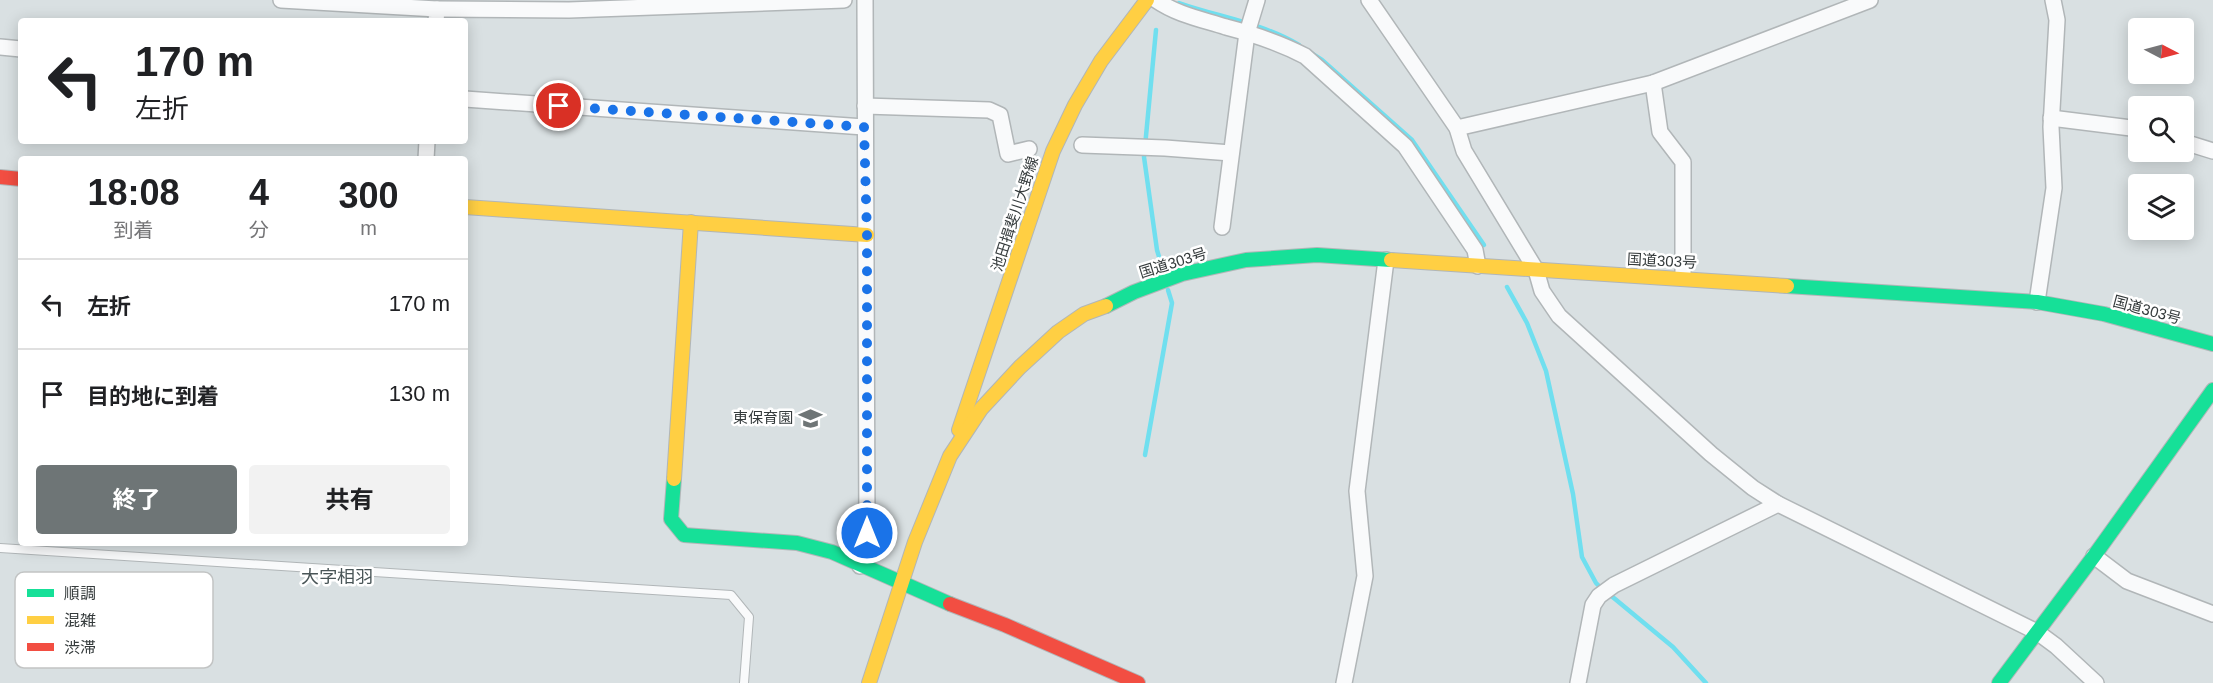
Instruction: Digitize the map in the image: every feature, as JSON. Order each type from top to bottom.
[{"type":"main road","name":"池田揖斐川大野線","points":[[950,456],[1023,245],[1043,176],[1069,113],[1100,60],[1138,3]]},
{"type":"main road","points":[[0,177],[18,179]]},
{"type":"main road","points":[[468,207],[867,235]]},
{"type":"main road","points":[[691,222],[671,519],[684,535],[797,543],[832,552],[967,612],[1005,625],[1138,683]]},
{"type":"main road","name":"国道303号","points":[[869,683],[911,587],[950,456],[981,409],[1020,367],[1058,332],[1084,314],[1182,274],[1246,260],[1317,255],[2037,302],[2138,323],[2213,344]]},
{"type":"main road","name":"国道303号","points":[[1000,409],[1031,373],[1111,304]]},
{"type":"main road","points":[[1999,683],[2094,556],[2213,390]]},
{"type":"street","points":[[280,0],[437,15],[844,0]]},
{"type":"street","points":[[860,566],[867,533],[865,0]]},
{"type":"street","points":[[1156,0],[1173,11],[1247,33],[1305,56],[1405,146],[1475,250],[1478,266]]},
{"type":"street","points":[[1222,226],[1247,33],[1257,0]]},
{"type":"street","points":[[1369,0],[1457,128],[1464,151],[1536,270],[1542,291],[1559,316],[1753,488],[1778,504],[2037,632],[2056,646],[2096,683]]},
{"type":"street","points":[[1457,128],[1653,83],[1870,0]]},
{"type":"street","points":[[2037,302],[2054,188],[2051,118],[2057,20],[2054,0]]},
{"type":"street","points":[[0,47],[18,49]]},
{"type":"street","points":[[1653,83],[1660,132],[1683,162],[1683,278]]},
{"type":"street","points":[[468,99],[864,127]]},
{"type":"street","points":[[864,106],[989,110],[1000,115],[1008,154],[1029,149]]},
{"type":"street","points":[[2051,118],[2128,128]]},
{"type":"street","points":[[1082,145],[1231,153]]},
{"type":"street","points":[[2194,145],[2213,151]]},
{"type":"street","points":[[1344,683],[1365,576],[1357,491],[1386,260]]},
{"type":"street","points":[[1578,683],[1593,605],[1599,596],[1628,578],[1778,504]]},
{"type":"street","points":[[2094,556],[2127,581],[2213,614]]},
{"type":"lane","points":[[0,548],[731,595],[748,618],[744,683]]},
{"type":"waterway","points":[[1179,3],[1270,31],[1299,45]]},
{"type":"waterway","points":[[1156,30],[1144,157],[1157,250],[1163,270]]},
{"type":"waterway","points":[[1311,53],[1322,60],[1412,140],[1484,245]]},
{"type":"waterway","points":[[1507,287],[1527,323],[1546,371],[1573,494],[1582,557],[1596,583],[1602,589]]},
{"type":"waterway","points":[[1145,455],[1172,303],[1168,290]]},
{"type":"waterway","points":[[1609,594],[1673,647],[1706,683]]},
{"type":"traffic: fast","points":[[1106,306],[1134,292],[1182,274],[1246,260],[1317,255],[1391,260]]},
{"type":"traffic: fast","points":[[1787,286],[2037,302],[2104,314],[2213,344]]},
{"type":"traffic: fast","points":[[1999,683],[2094,556],[2213,390]]},
{"type":"traffic: fast","points":[[674,479],[671,519],[684,535],[797,543],[832,552],[950,604]]},
{"type":"traffic: slow","points":[[959,430],[1053,151],[1075,105],[1101,61],[1147,0]]},
{"type":"traffic: slow","points":[[468,207],[867,235]]},
{"type":"traffic: slow","points":[[674,479],[691,222]]},
{"type":"traffic: slow","points":[[1391,260],[1787,286]]},
{"type":"traffic: slow","points":[[869,683],[915,542],[950,456],[981,409],[1020,367],[1058,332],[1084,314],[1106,306]]},
{"type":"traffic: jam","points":[[0,177],[18,179]]},
{"type":"traffic: jam","points":[[950,604],[1005,625],[1138,683]]},
{"type":"place","name":"東保育園","points":[[811,418]]},
{"type":"district","name":"大字相羽","points":[[337,577]]},
{"type":"route","points":[[559,106],[864,127],[867,235],[867,533]]}]
